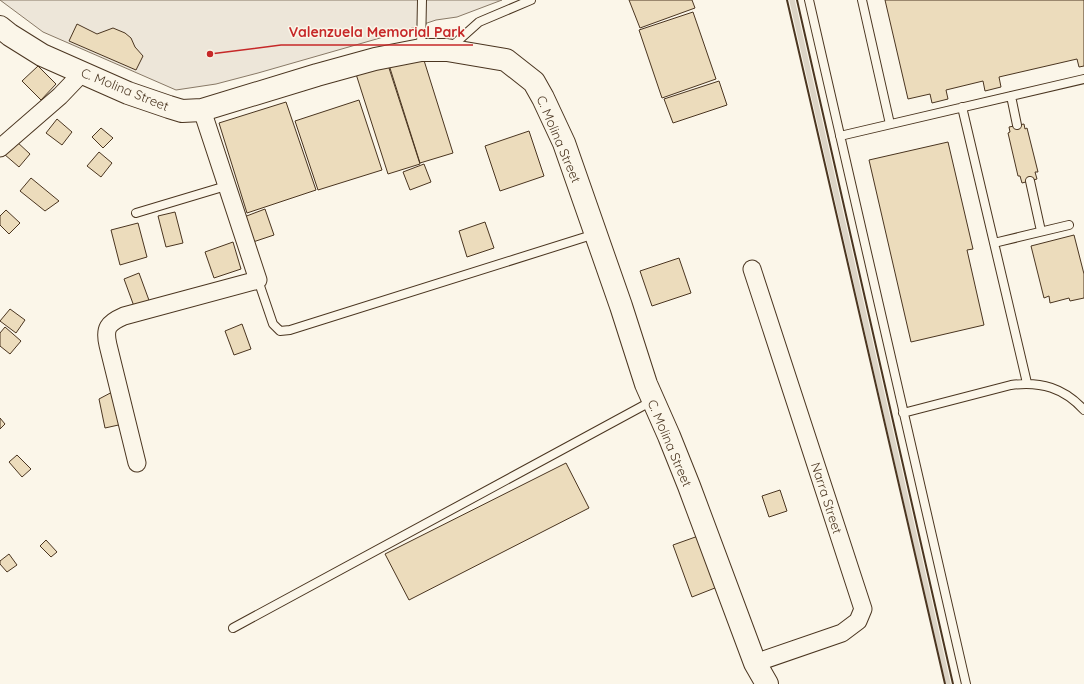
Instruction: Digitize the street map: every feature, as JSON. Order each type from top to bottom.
[{"type":"street","name":"C. Molina Street","points":[[0,27],[42,55],[128,93],[182,111],[202,110],[360,63],[421,50],[447,50],[506,60],[534,82],[564,143],[621,306],[646,384],[689,486],[755,663],[767,684]]},
{"type":"street","points":[[0,148],[60,96],[82,73]]},
{"type":"street","points":[[137,463],[108,345],[106,335],[107,328],[115,320],[124,316],[258,280],[202,110]]},
{"type":"street","name":"Narra Street","points":[[752,269],[863,609],[858,621],[842,633],[755,663]]},
{"type":"lane","points":[[421,50],[422,0]]},
{"type":"lane","points":[[447,50],[479,22],[531,0]]},
{"type":"lane","points":[[809,0],[966,684]]},
{"type":"lane","points":[[862,0],[890,124]]},
{"type":"lane","points":[[840,136],[1084,79]]},
{"type":"lane","points":[[1011,96],[1017,125]]},
{"type":"lane","points":[[962,107],[1027,383]]},
{"type":"lane","points":[[1030,181],[1042,231]]},
{"type":"lane","points":[[136,213],[226,186]]},
{"type":"lane","points":[[994,243],[1069,225]]},
{"type":"lane","points":[[258,280],[273,324],[280,331],[290,330],[596,234]]},
{"type":"lane","points":[[903,413],[1011,385],[1027,383],[1055,389],[1068,396],[1084,410]]},
{"type":"lane","points":[[232,628],[653,401]]},
{"type":"shaded area","points":[[0,0],[502,0],[457,17],[436,20],[394,34],[258,73],[216,84],[176,90],[43,32]]},
{"type":"building","points":[[629,0],[692,0],[695,8],[640,28]]},
{"type":"building","points":[[885,0],[1084,0],[1084,66],[1079,67],[1077,59],[999,77],[1001,87],[985,91],[983,81],[946,90],[948,99],[932,103],[930,94],[908,99]]},
{"type":"building","points":[[693,12],[716,79],[662,98],[639,30]]},
{"type":"building","points":[[77,24],[97,34],[113,28],[125,33],[131,38],[135,47],[143,56],[136,70],[69,41]]},
{"type":"building","points":[[422,54],[453,153],[420,163],[389,65]]},
{"type":"building","points":[[388,65],[420,164],[388,174],[356,74]]},
{"type":"building","points":[[38,66],[56,84],[41,100],[22,81]]},
{"type":"building","points":[[719,81],[727,105],[673,123],[664,99]]},
{"type":"building","points":[[359,100],[382,170],[318,190],[295,121]]},
{"type":"building","points":[[286,102],[316,190],[247,213],[219,123]]},
{"type":"building","points":[[57,119],[72,132],[62,145],[46,133]]},
{"type":"building","points":[[1024,124],[1025,129],[1027,128],[1038,172],[1035,172],[1037,179],[1022,183],[1020,176],[1018,176],[1008,133],[1010,132],[1009,127]]},
{"type":"building","points":[[101,128],[113,138],[103,148],[92,137]]},
{"type":"building","points":[[529,131],[544,176],[500,191],[485,146]]},
{"type":"building","points":[[16,141],[30,154],[19,167],[4,154]]},
{"type":"building","points":[[948,142],[973,249],[967,250],[984,325],[911,342],[869,160]]},
{"type":"building","points":[[99,152],[112,163],[101,177],[87,166]]},
{"type":"building","points":[[424,164],[431,182],[410,190],[403,172]]},
{"type":"building","points":[[31,178],[59,201],[45,211],[20,191]]},
{"type":"building","points":[[265,209],[274,235],[253,242],[244,217]]},
{"type":"building","points":[[6,210],[20,223],[9,234],[0,225],[0,216]]},
{"type":"building","points":[[175,212],[183,243],[166,247],[158,216]]},
{"type":"building","points":[[485,222],[494,248],[467,257],[459,231]]},
{"type":"building","points":[[138,223],[147,257],[120,265],[111,230]]},
{"type":"building","points":[[1074,235],[1084,274],[1084,298],[1070,301],[1069,298],[1050,303],[1049,296],[1044,298],[1031,246]]},
{"type":"building","points":[[233,242],[241,269],[214,278],[205,252]]},
{"type":"building","points":[[679,258],[691,293],[652,306],[640,271]]},
{"type":"building","points":[[139,273],[150,303],[135,309],[124,279]]},
{"type":"building","points":[[10,309],[25,320],[16,333],[0,321]]},
{"type":"building","points":[[242,324],[251,349],[234,355],[225,331]]},
{"type":"building","points":[[5,327],[21,341],[10,354],[0,346],[0,333]]},
{"type":"building","points":[[116,390],[123,424],[105,428],[99,399]]},
{"type":"building","points":[[0,418],[5,424],[0,429]]},
{"type":"building","points":[[17,455],[31,469],[22,477],[9,462]]},
{"type":"building","points":[[566,463],[589,508],[409,600],[385,554]]},
{"type":"building","points":[[780,490],[787,511],[769,517],[762,496]]},
{"type":"building","points":[[701,535],[720,586],[692,597],[673,545]]},
{"type":"building","points":[[46,540],[57,552],[51,557],[40,546]]},
{"type":"building","points":[[9,554],[17,565],[7,572],[0,564],[0,561]]},
{"type":"waterway","points":[[792,0],[948,684]]},
{"type":"wall","points":[[787,0],[945,684]]},
{"type":"wall","points":[[797,0],[953,684]]},
{"type":"place","name":"Valenzuela Memorial Park","points":[[210,54]]}]
